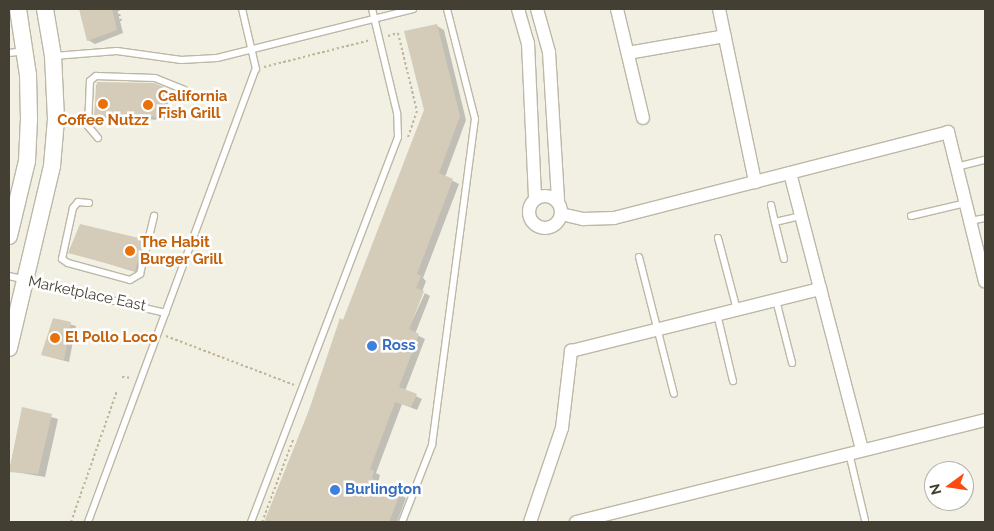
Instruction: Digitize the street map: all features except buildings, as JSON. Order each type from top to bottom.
[{"type":"street","points":[[9,236],[27,162],[25,51],[18,9]]},
{"type":"street","points":[[9,348],[52,166],[56,119],[52,56],[46,9]]},
{"type":"street","points":[[518,9],[528,43],[534,148],[535,199],[529,214],[538,227],[554,226],[561,214],[558,201],[549,52],[538,9]]},
{"type":"street","points":[[617,9],[643,118]]},
{"type":"street","points":[[719,9],[756,182]]},
{"type":"street","points":[[628,53],[725,36]]},
{"type":"street","points":[[561,214],[583,219],[614,218],[948,132],[985,282]]},
{"type":"street","points":[[534,148],[556,149]]},
{"type":"street","points":[[790,173],[862,450]]},
{"type":"street","points":[[535,199],[549,196],[558,201]]},
{"type":"street","points":[[530,522],[562,428],[571,351],[820,289]]},
{"type":"street","points":[[576,522],[985,420]]},
{"type":"lane","points":[[88,522],[253,80],[256,69],[253,49],[242,9]]},
{"type":"lane","points":[[252,522],[398,136],[398,113],[372,9]]},
{"type":"lane","points":[[52,56],[117,51],[181,60],[217,58],[413,9]]},
{"type":"lane","points":[[402,522],[432,445],[475,119],[447,9]]},
{"type":"lane","points":[[9,53],[25,51]]},
{"type":"lane","points":[[98,138],[88,126],[90,81],[96,76],[156,78],[184,90]]},
{"type":"lane","points":[[956,167],[985,160]]},
{"type":"lane","points":[[89,203],[78,202],[73,208],[62,259],[68,263],[130,280],[140,274],[154,216]]},
{"type":"lane","points":[[910,216],[966,203]]},
{"type":"lane","points":[[771,205],[784,258]]},
{"type":"lane","points":[[776,222],[802,216]]},
{"type":"lane","points":[[970,221],[985,218]]},
{"type":"lane","points":[[718,238],[737,310]]},
{"type":"lane","points":[[639,257],[674,394]]},
{"type":"lane","name":"Marketplace East","points":[[9,276],[166,313]]},
{"type":"lane","points":[[776,300],[792,363]]},
{"type":"lane","points":[[717,314],[733,381]]},
{"type":"lane","points":[[849,453],[865,520]]},
{"type":"path","points":[[118,9],[121,21]]},
{"type":"path","points":[[264,67],[372,40]]},
{"type":"path","points":[[166,336],[294,385]]},
{"type":"path","points":[[71,522],[117,391]]},
{"type":"place","name":"Coffee Nutzz","points":[[103,104]]},
{"type":"place","name":"California Fish Grill","points":[[148,105]]},
{"type":"place","name":"The Habit Burger Grill","points":[[130,251]]},
{"type":"place","name":"El Pollo Loco","points":[[55,338]]},
{"type":"place","name":"Ross","points":[[372,346]]},
{"type":"place","name":"Burlington","points":[[335,490]]}]
